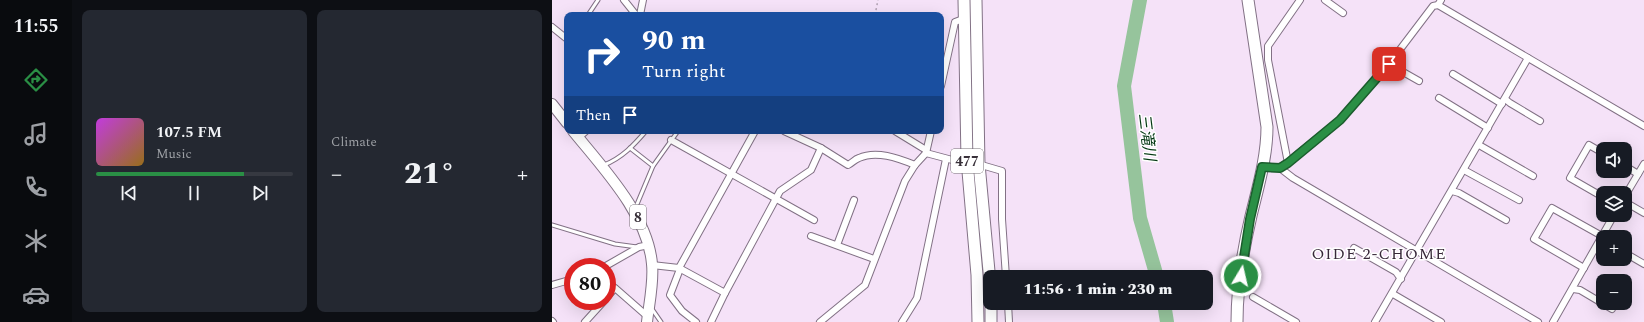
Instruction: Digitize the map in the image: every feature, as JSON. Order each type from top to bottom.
[{"type":"highway","name":"477","points":[[964,0],[963,19],[967,160],[977,275],[978,322]]},
{"type":"highway","name":"477","points":[[976,0],[979,164],[989,270]]},
{"type":"highway","points":[[1237,322],[1240,283],[1250,219],[1267,143],[1267,127],[1248,0]]},
{"type":"highway","points":[[991,310],[991,322]]},
{"type":"main road","points":[[552,104],[564,119]]},
{"type":"main road","name":"8","points":[[580,134],[600,166],[634,210],[644,246],[652,265],[647,319]]},
{"type":"street","points":[[624,0],[634,12]]},
{"type":"street","points":[[641,12],[644,0]]},
{"type":"street","points":[[1288,163],[1268,60],[1268,46],[1300,0]]},
{"type":"street","points":[[1325,0],[1343,12]]},
{"type":"street","points":[[1280,168],[1340,120],[1389,64],[1433,6],[1440,2],[1528,58],[1644,126]]},
{"type":"street","points":[[944,72],[955,22],[963,19]]},
{"type":"street","points":[[552,27],[564,37]]},
{"type":"street","points":[[1375,322],[1393,294],[1528,58]]},
{"type":"street","points":[[1389,64],[1419,81]]},
{"type":"street","points":[[1453,74],[1510,103],[1540,121]]},
{"type":"street","points":[[1439,98],[1488,128]]},
{"type":"street","points":[[696,322],[682,311],[670,295],[679,269],[753,134]]},
{"type":"street","points":[[791,134],[821,148],[848,165],[858,158],[877,155],[895,157],[915,165]]},
{"type":"street","points":[[900,134],[926,152],[946,159],[956,161],[967,160],[1002,170],[1002,219],[1006,270]]},
{"type":"street","points":[[820,322],[861,290],[864,285],[905,181],[915,165],[926,152],[931,134]]},
{"type":"street","points":[[671,140],[814,220]]},
{"type":"street","points":[[1479,145],[1533,176]]},
{"type":"street","points":[[1596,149],[1589,145],[1570,178],[1596,193]]},
{"type":"street","points":[[711,322],[780,191],[811,170],[821,148]]},
{"type":"street","points":[[902,322],[917,298],[946,159]]},
{"type":"street","points":[[1631,186],[1644,164]]},
{"type":"street","points":[[1262,167],[1280,168],[1293,178],[1538,322]]},
{"type":"street","points":[[1464,170],[1519,200]]},
{"type":"street","points":[[1632,170],[1638,174]]},
{"type":"street","points":[[1452,191],[1459,193],[1506,220]]},
{"type":"street","points":[[837,245],[854,200]]},
{"type":"street","points":[[1632,206],[1644,213]]},
{"type":"street","points":[[1584,268],[1534,239],[1552,208],[1596,234]]},
{"type":"street","points":[[811,236],[874,259]]},
{"type":"street","points":[[616,261],[644,246]]},
{"type":"street","points":[[1354,248],[1396,272],[1401,279]]},
{"type":"street","points":[[1553,322],[1596,248]]},
{"type":"street","points":[[1632,257],[1644,264]]},
{"type":"street","points":[[652,265],[679,269],[725,293]]},
{"type":"street","points":[[552,285],[564,282]]},
{"type":"street","points":[[1573,288],[1580,290],[1596,300]]},
{"type":"street","points":[[616,289],[647,319]]},
{"type":"street","points":[[1393,294],[1441,322]]},
{"type":"street","points":[[1253,297],[1296,322]]},
{"type":"street","points":[[585,322],[596,310]]},
{"type":"street","points":[[1008,310],[1009,322]]},
{"type":"lane","points":[[590,12],[598,0]]},
{"type":"lane","points":[[600,166],[619,158],[643,134]]},
{"type":"lane","points":[[634,210],[653,166],[676,134]]},
{"type":"lane","points":[[630,148],[653,166]]},
{"type":"lane","points":[[552,225],[615,244],[644,246]]},
{"type":"lane","points":[[648,304],[661,322]]},
{"type":"path","points":[[876,12],[878,0]]},
{"type":"waterway","name":"三滝川","points":[[1140,0],[1124,86],[1140,218],[1155,270]]},
{"type":"waterway","name":"三滝川","points":[[1165,310],[1167,322]]},
{"type":"district","name":"OIDE 2-CHOME","points":[[1379,254]]},
{"type":"route","points":[[1241,276],[1250,219],[1262,167],[1280,168],[1288,163],[1340,120],[1389,64]]}]
